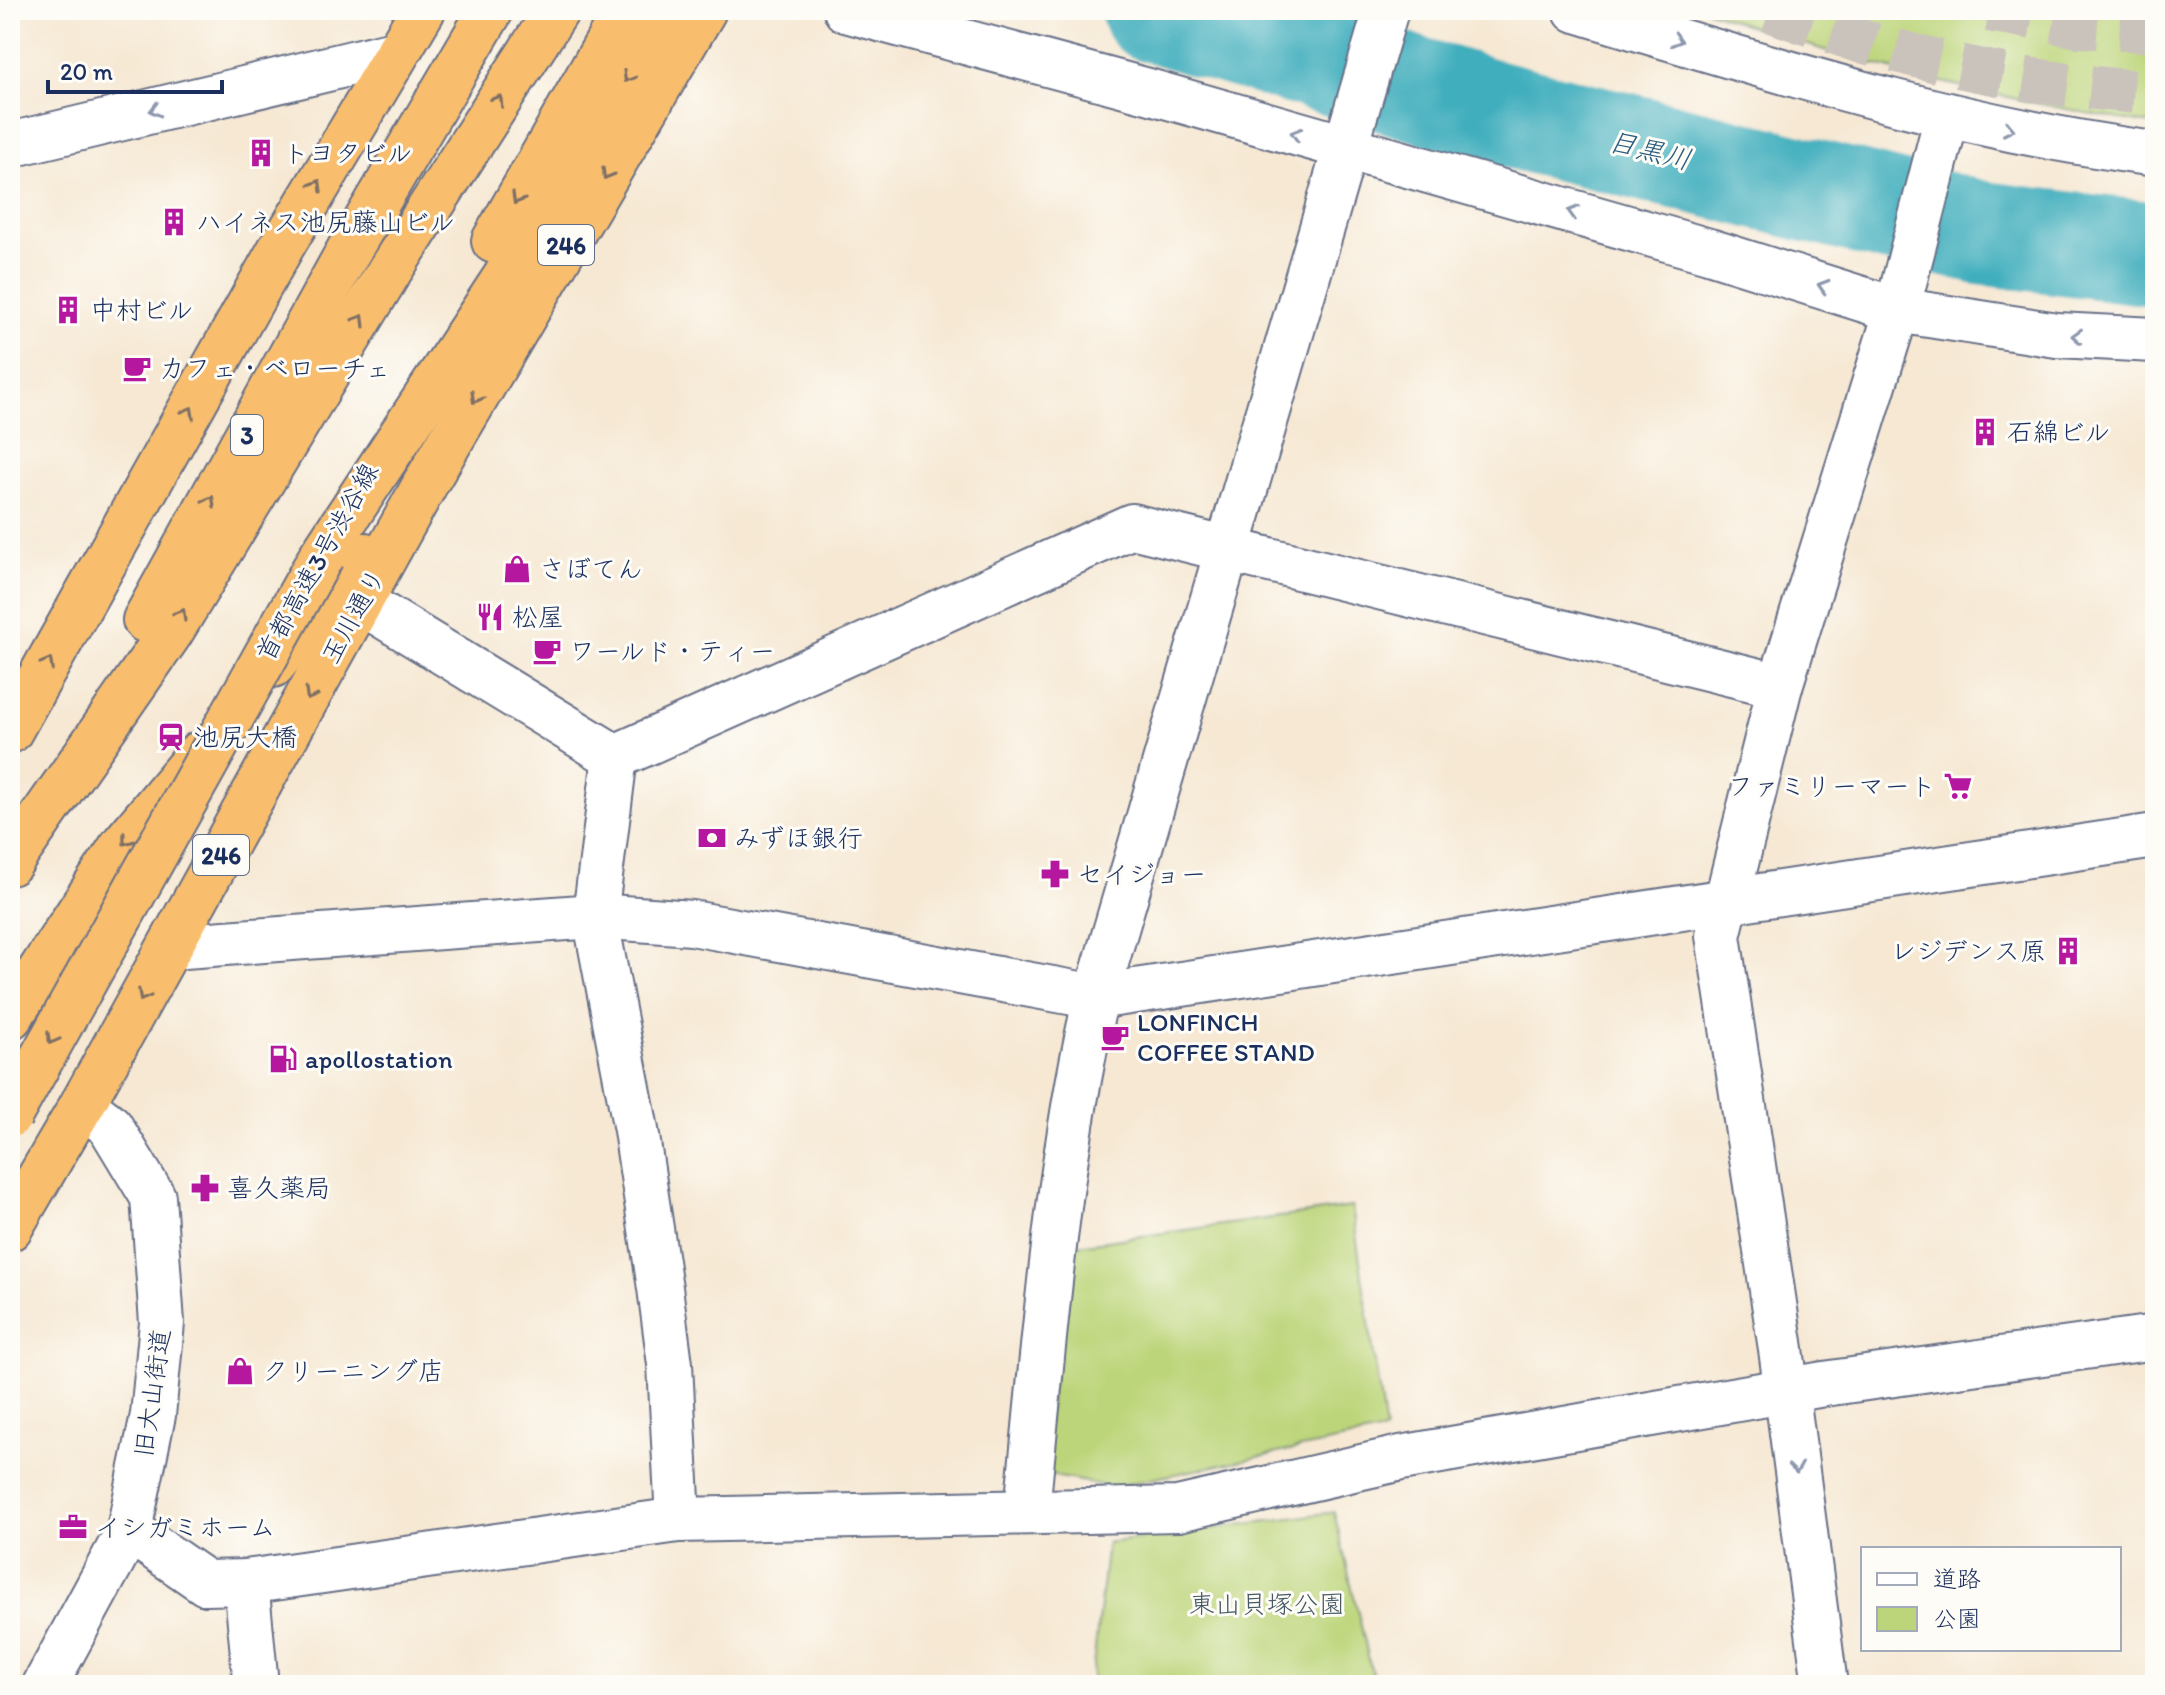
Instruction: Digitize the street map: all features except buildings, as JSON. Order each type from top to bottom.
[{"type":"highway","points":[[10,731],[282,246],[394,53],[423,10]]},
{"type":"highway","name":"3","points":[[10,863],[349,250],[491,10]]},
{"type":"highway","points":[[10,863],[170,633],[390,270],[557,10]]},
{"type":"highway","name":"首都高速3号渋谷線","points":[[10,1115],[507,216],[626,10]]},
{"type":"highway","points":[[322,555],[504,279],[668,10]]},
{"type":"highway","name":"玉川通り","points":[[10,1228],[82,1105],[428,479],[704,10]]},
{"type":"highway","points":[[10,1017],[122,846],[428,479]]},
{"type":"street","points":[[846,10],[1350,132],[1709,251],[1901,294],[2057,335],[2155,340]]},
{"type":"street","points":[[1027,1510],[1054,1249],[1085,1044],[1096,997],[1386,10]]},
{"type":"street","points":[[1576,10],[1941,136],[2074,143],[2155,154]]},
{"type":"street","points":[[10,145],[394,53]]},
{"type":"street","points":[[1825,1685],[1786,1390],[1718,936],[1780,686],[1901,294],[1941,136]]},
{"type":"street","points":[[615,757],[1132,526],[1780,686]]},
{"type":"street","points":[[361,602],[615,757]]},
{"type":"street","points":[[615,757],[595,916],[636,1130],[660,1288],[670,1364],[678,1520]]},
{"type":"street","points":[[170,947],[595,916],[692,923],[1096,997],[2155,836]]},
{"type":"street","name":"旧大山街道","points":[[45,1685],[129,1530],[153,1415],[162,1323],[153,1197],[110,1126],[82,1105]]},
{"type":"street","points":[[129,1530],[206,1583],[246,1582],[678,1520],[1178,1509],[1401,1458],[1786,1390],[2155,1337]]},
{"type":"street","points":[[246,1582],[256,1685]]},
{"type":"green space","points":[[1707,10],[2155,10],[2155,125],[1928,79],[1816,48]]},
{"type":"green space","points":[[1352,1207],[1385,1431],[1112,1487],[1054,1476],[1042,1462],[1071,1246]]},
{"type":"green space","name":"東山貝塚公園","points":[[1334,1512],[1375,1685],[1091,1685],[1107,1543]]},
{"type":"waterway","name":"目黒川","points":[[1153,10],[1487,110],[1981,233],[2155,254]]},
{"type":"tunnel","points":[[1770,10],[1864,42],[1959,66],[2056,83],[2155,93]]},
{"type":"tunnel","points":[[1989,10],[2080,26],[2155,31]]},
{"type":"place","name":"トヨタビル","points":[[261,153]]},
{"type":"place","name":"ハイネス池尻藤山ビル","points":[[174,222]]},
{"type":"place","name":"中村ビル","points":[[68,310]]},
{"type":"place","name":"カフェ・ベローチェ","points":[[137,368]]},
{"type":"place","name":"石綿ビル","points":[[1985,432]]},
{"type":"place","name":"さぼてん","points":[[517,569]]},
{"type":"place","name":"松屋","points":[[490,617]]},
{"type":"place","name":"ワールド・ティー","points":[[547,651]]},
{"type":"place","name":"池尻大橋","points":[[171,737]]},
{"type":"place","name":"ファミリーマート","points":[[1958,786]]},
{"type":"place","name":"みずほ銀行","points":[[712,838]]},
{"type":"place","name":"セイジョー","points":[[1055,874]]},
{"type":"place","name":"レジデンス原","points":[[2068,951]]},
{"type":"place","name":"LONFINCH COFFEE STAND","points":[[1115,1037]]},
{"type":"place","name":"apollostation","points":[[283,1059]]},
{"type":"place","name":"喜久薬局","points":[[205,1188]]},
{"type":"place","name":"クリーニング店","points":[[240,1371]]},
{"type":"place","name":"イシガミホーム","points":[[73,1527]]}]
